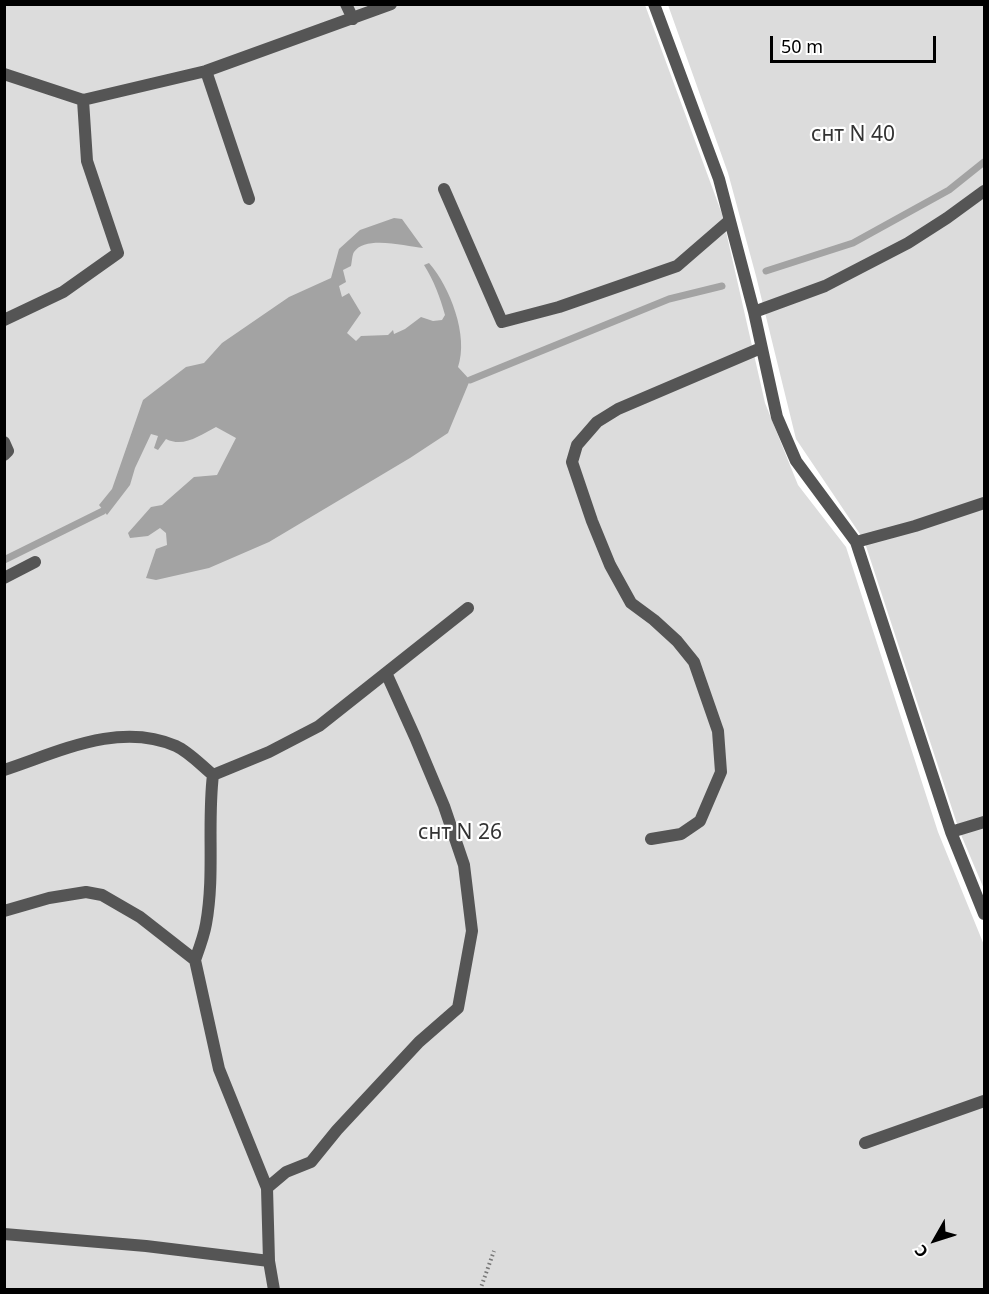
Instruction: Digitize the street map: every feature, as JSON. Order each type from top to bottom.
[{"type":"lane","points":[[346,4],[353,19]]},
{"type":"lane","points":[[4,74],[83,100],[206,71],[391,4]]},
{"type":"lane","points":[[654,4],[719,179],[754,312],[777,417],[796,461],[856,542],[951,832],[984,914]]},
{"type":"lane","points":[[206,71],[249,199]]},
{"type":"lane","points":[[4,320],[63,292],[118,253],[87,161],[83,100]]},
{"type":"lane","points":[[444,189],[502,322],[559,307],[677,266],[729,221]]},
{"type":"lane","points":[[754,312],[825,286],[908,243],[984,191]]},
{"type":"lane","points":[[651,838],[681,834],[700,822],[721,772],[718,731],[694,662],[654,620],[631,603],[610,565],[572,462],[577,445],[597,423],[618,409],[761,348]]},
{"type":"lane","points":[[4,442],[8,451],[4,455]]},
{"type":"lane","points":[[856,542],[915,526],[984,503]]},
{"type":"lane","points":[[4,578],[35,562]]},
{"type":"lane","points":[[213,775],[269,752],[319,726],[387,675],[468,608]]},
{"type":"lane","points":[[267,1188],[286,1172],[311,1162],[337,1130],[418,1042],[458,1008],[472,931],[464,865],[444,806],[387,675]]},
{"type":"lane","points":[[4,770],[106,737],[147,736],[178,747],[213,775]]},
{"type":"lane","points":[[213,775],[210,796],[206,925],[195,960],[219,1069],[267,1188],[269,1261],[274,1290]]},
{"type":"lane","points":[[951,832],[984,822]]},
{"type":"lane","points":[[4,911],[49,898],[86,892],[102,895],[140,917],[195,960]]},
{"type":"lane","points":[[864,1143],[984,1101]]},
{"type":"lane","points":[[4,1234],[146,1246],[269,1261]]},
{"type":"path","points":[[480,1290],[494,1251]]},
{"type":"green space","name":"снт N 26","points":[[5,5],[645,5],[722,214],[765,403],[798,485],[846,547],[938,832],[984,945],[984,1289],[5,1290]]},
{"type":"green space","name":"снт N 40","points":[[668,5],[984,5],[984,889],[959,830],[864,540],[796,439],[728,173]]},
{"type":"shaded area","points":[[394,218],[402,219],[423,248],[376,243],[359,247],[354,252],[351,266],[343,270],[346,282],[339,286],[342,297],[349,293],[361,313],[347,333],[356,341],[361,336],[388,335],[393,330],[394,334],[421,317],[433,321],[442,320],[445,315],[441,302],[424,265],[429,263],[444,285],[456,312],[461,341],[458,367],[470,380],[448,433],[269,542],[209,568],[156,580],[146,578],[156,549],[167,545],[166,533],[160,528],[148,536],[130,538],[128,533],[151,507],[162,505],[194,477],[217,475],[236,438],[216,427],[186,441],[166,439],[158,450],[154,448],[158,436],[151,434],[135,468],[130,485],[107,515],[99,505],[112,489],[143,400],[186,367],[204,363],[222,343],[289,297],[331,278],[339,249],[360,230]]},
{"type":"waterway","points":[[766,271],[853,243],[949,190],[984,162]]},
{"type":"waterway","points":[[470,380],[669,299],[722,286]]},
{"type":"waterway","points":[[4,560],[103,511]]}]
